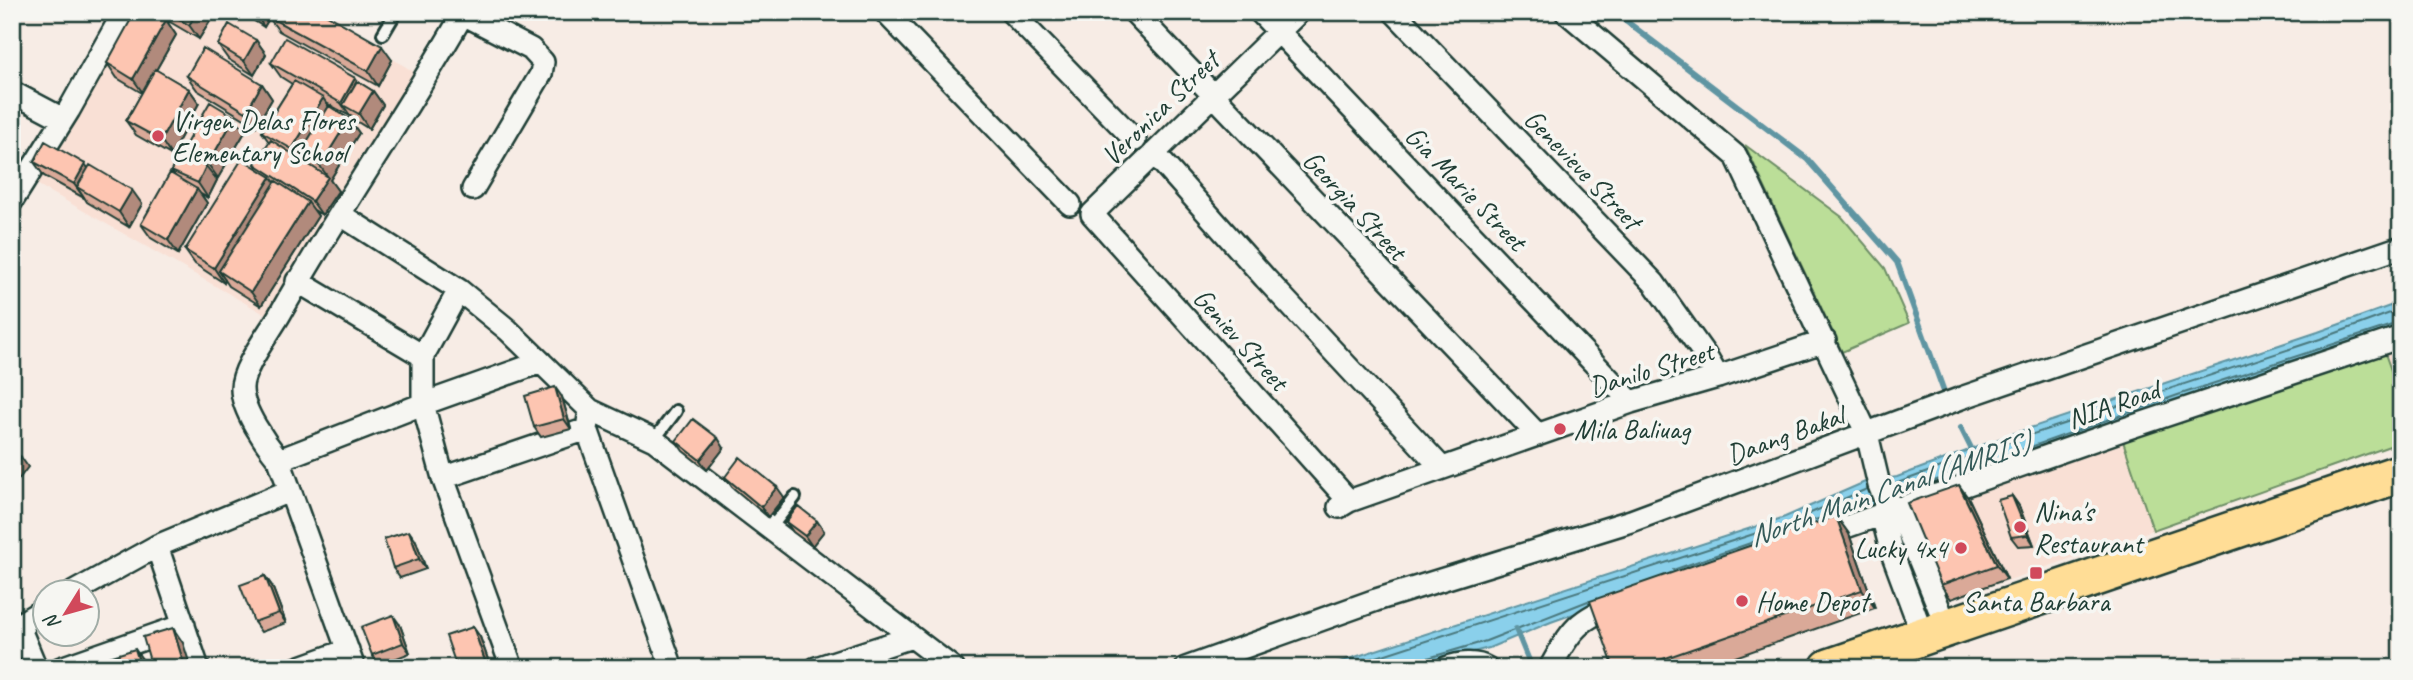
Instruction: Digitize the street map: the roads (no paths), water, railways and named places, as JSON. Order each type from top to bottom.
[{"type":"highway","points":[[1829,668],[2401,472]]},
{"type":"street","points":[[12,201],[124,12]]},
{"type":"street","points":[[885,12],[1070,204]]},
{"type":"street","points":[[1011,12],[1135,140]]},
{"type":"street","name":"Georgia Street","points":[[1134,12],[1380,273],[1538,435]]},
{"type":"street","name":"Gia Marie Street","points":[[1260,12],[1631,402]]},
{"type":"street","name":"Veronica Street","points":[[1092,214],[1298,12]]},
{"type":"street","name":"Genevieve Street","points":[[1394,12],[1654,284],[1718,377]]},
{"type":"street","points":[[1566,12],[1737,156],[1867,434],[1886,503],[1935,632]]},
{"type":"street","points":[[299,668],[351,659],[279,460],[266,445],[250,417],[242,389],[250,364],[297,281],[341,215],[462,13],[531,49],[543,62],[541,74],[473,189]]},
{"type":"street","points":[[12,92],[63,119]]},
{"type":"street","points":[[1154,153],[1265,278],[1441,467]]},
{"type":"street","name":"Geniev Street","points":[[1092,214],[1343,504]]},
{"type":"street","points":[[341,215],[459,290],[508,330],[541,362],[588,420],[672,668]]},
{"type":"street","name":"Daang Bakal","points":[[1186,668],[1376,600],[1631,521],[1964,397],[2401,247]]},
{"type":"street","points":[[297,281],[423,356]]},
{"type":"street","points":[[459,290],[423,356],[423,404],[443,478],[512,668]]},
{"type":"street","name":"NIA Road","points":[[1805,541],[1886,503],[2122,430],[2401,337]]},
{"type":"street","name":"Danilo Street","points":[[1343,504],[1441,467],[1631,402],[1718,377],[1825,341]]},
{"type":"street","points":[[279,460],[541,362]]},
{"type":"street","points":[[443,478],[588,420],[654,440],[953,668]]},
{"type":"street","points":[[100,578],[157,546],[289,491]]},
{"type":"street","points":[[157,546],[198,668]]},
{"type":"street","points":[[1550,668],[1564,642],[1582,622],[1599,611],[1637,598]]},
{"type":"street","points":[[32,617],[23,622],[22,634],[36,668]]},
{"type":"street","points":[[61,668],[184,625]]},
{"type":"street","points":[[816,668],[912,637]]},
{"type":"street","points":[[1446,668],[1456,664],[1481,664],[1487,668]]},
{"type":"lane","points":[[383,34],[396,12]]},
{"type":"lane","points":[[654,440],[676,411]]},
{"type":"lane","points":[[770,529],[795,497]]},
{"type":"water","name":"North Main Canal (AMRIS)","points":[[2401,302],[2401,328],[1845,517],[1551,622],[1489,648],[1421,668],[1321,668],[1785,517],[1865,482],[1897,477],[2012,434]]},
{"type":"waterway","points":[[1614,12],[1807,159],[1897,262],[1947,400]]},
{"type":"waterway","points":[[1961,428],[1974,454]]},
{"type":"waterway","points":[[1516,629],[1532,668]]},
{"type":"place","name":"Virgen Delas Flores Elementary School","points":[[158,136]]},
{"type":"place","name":"Mila Baliuag","points":[[1560,429]]},
{"type":"place","name":"Nina's Restaurant","points":[[2020,527]]},
{"type":"place","name":"Lucky 4x4","points":[[1961,548]]},
{"type":"place","name":"Santa Barbara","points":[[2036,573]]},
{"type":"place","name":"Home Depot","points":[[1742,601]]}]
